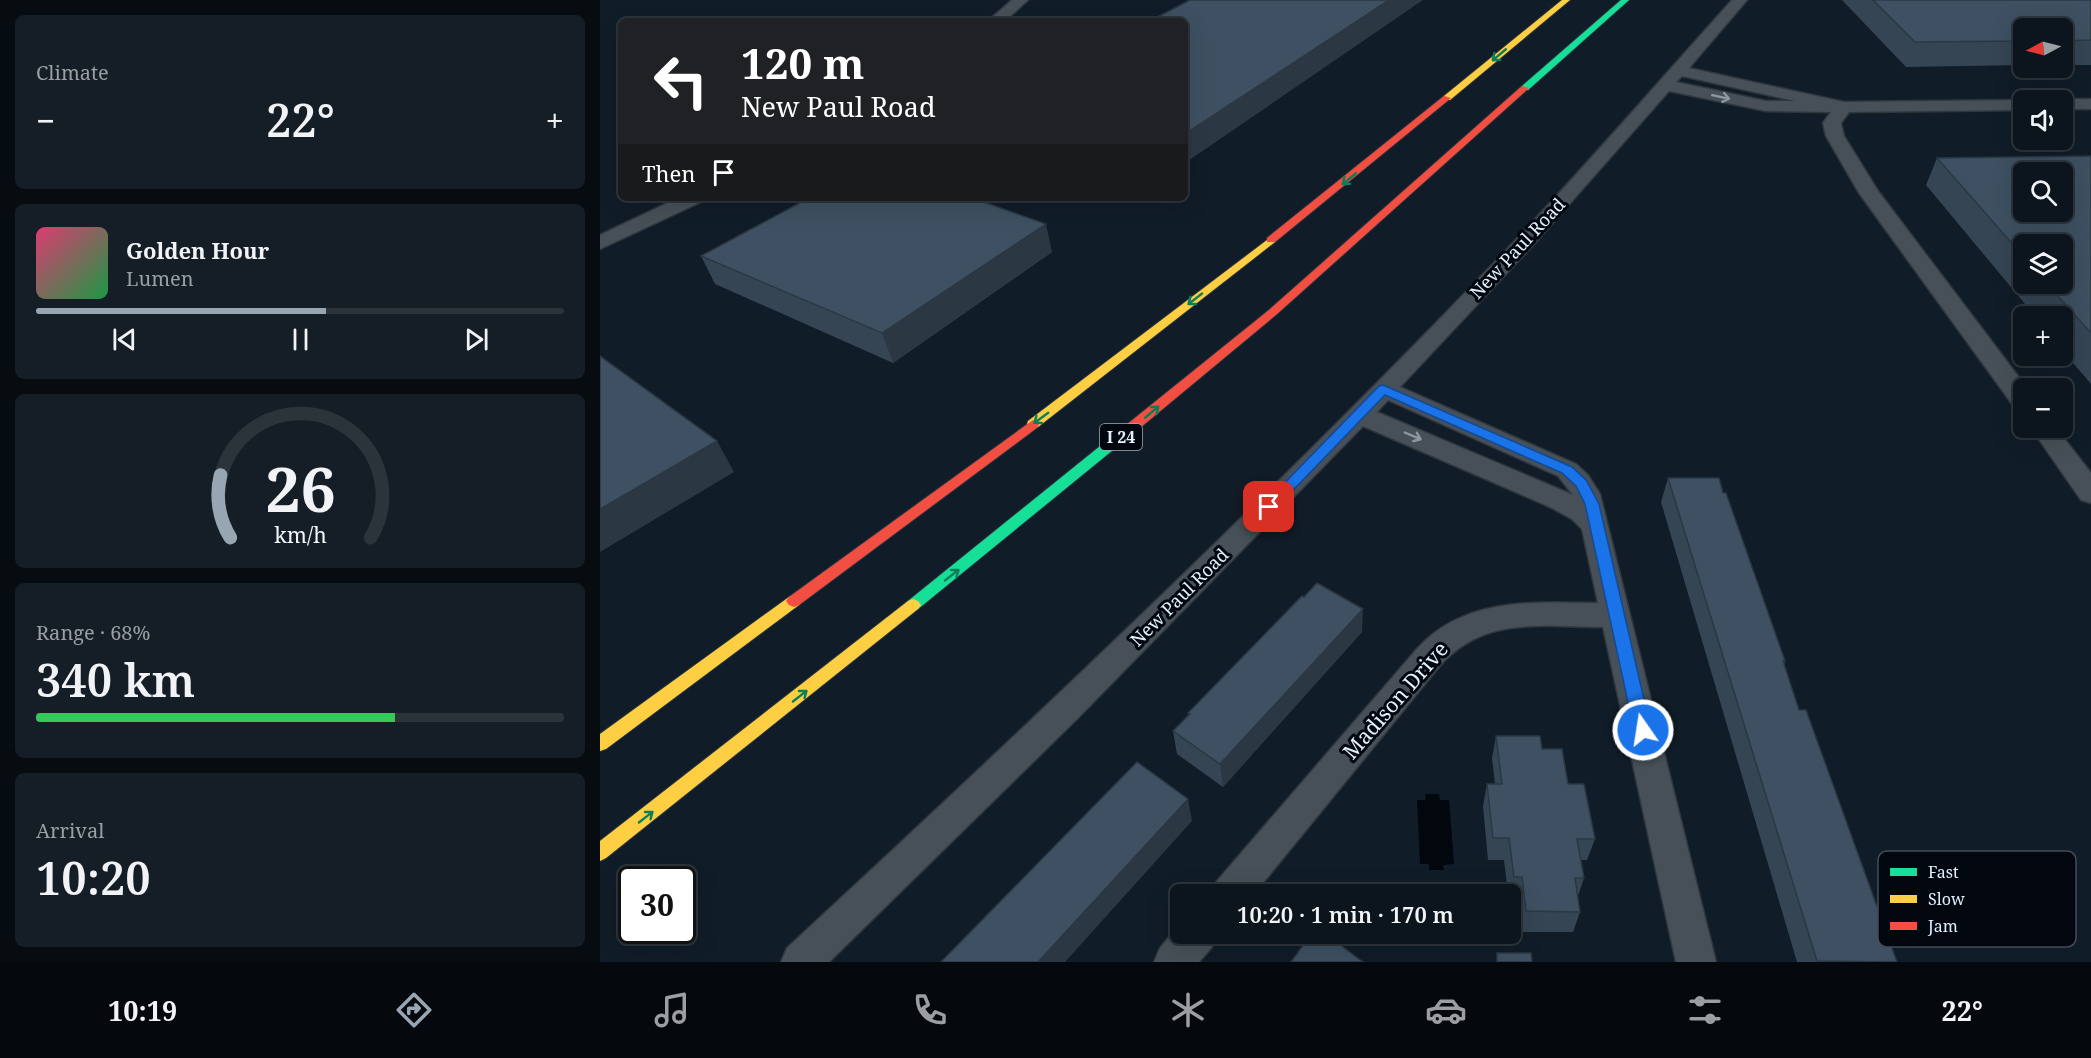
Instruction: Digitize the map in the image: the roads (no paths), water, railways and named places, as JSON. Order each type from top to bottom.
[{"type":"highway","points":[[1544,18],[1560,0]]},
{"type":"highway","points":[[600,744],[1068,398],[1332,193],[1566,0]]},
{"type":"highway","name":"I 24","points":[[600,852],[987,548],[1273,312],[1625,0]]},
{"type":"street","points":[[1000,18],[1021,0]]},
{"type":"street","name":"New Paul Road","points":[[801,962],[1169,607],[1359,414],[1498,271],[1740,0]]},
{"type":"street","points":[[1670,78],[1766,106],[2013,105]]},
{"type":"street","points":[[2073,104],[2091,104]]},
{"type":"street","points":[[1844,107],[1833,118],[1833,129],[1850,163],[1869,193],[2013,387]]},
{"type":"street","points":[[600,243],[688,201]]},
{"type":"street","points":[[1383,389],[1555,463],[1575,477],[1588,495],[1696,962]]},
{"type":"street","points":[[1359,414],[1560,500],[1582,512],[1595,525]]},
{"type":"street","points":[[1465,458],[1485,433]]},
{"type":"street","points":[[2050,438],[2091,493]]},
{"type":"street","name":"Madison Drive","points":[[1238,884],[1432,653],[1455,632],[1473,623],[1501,617],[1617,615]]},
{"type":"street","points":[[1174,962],[1189,944]]}]
